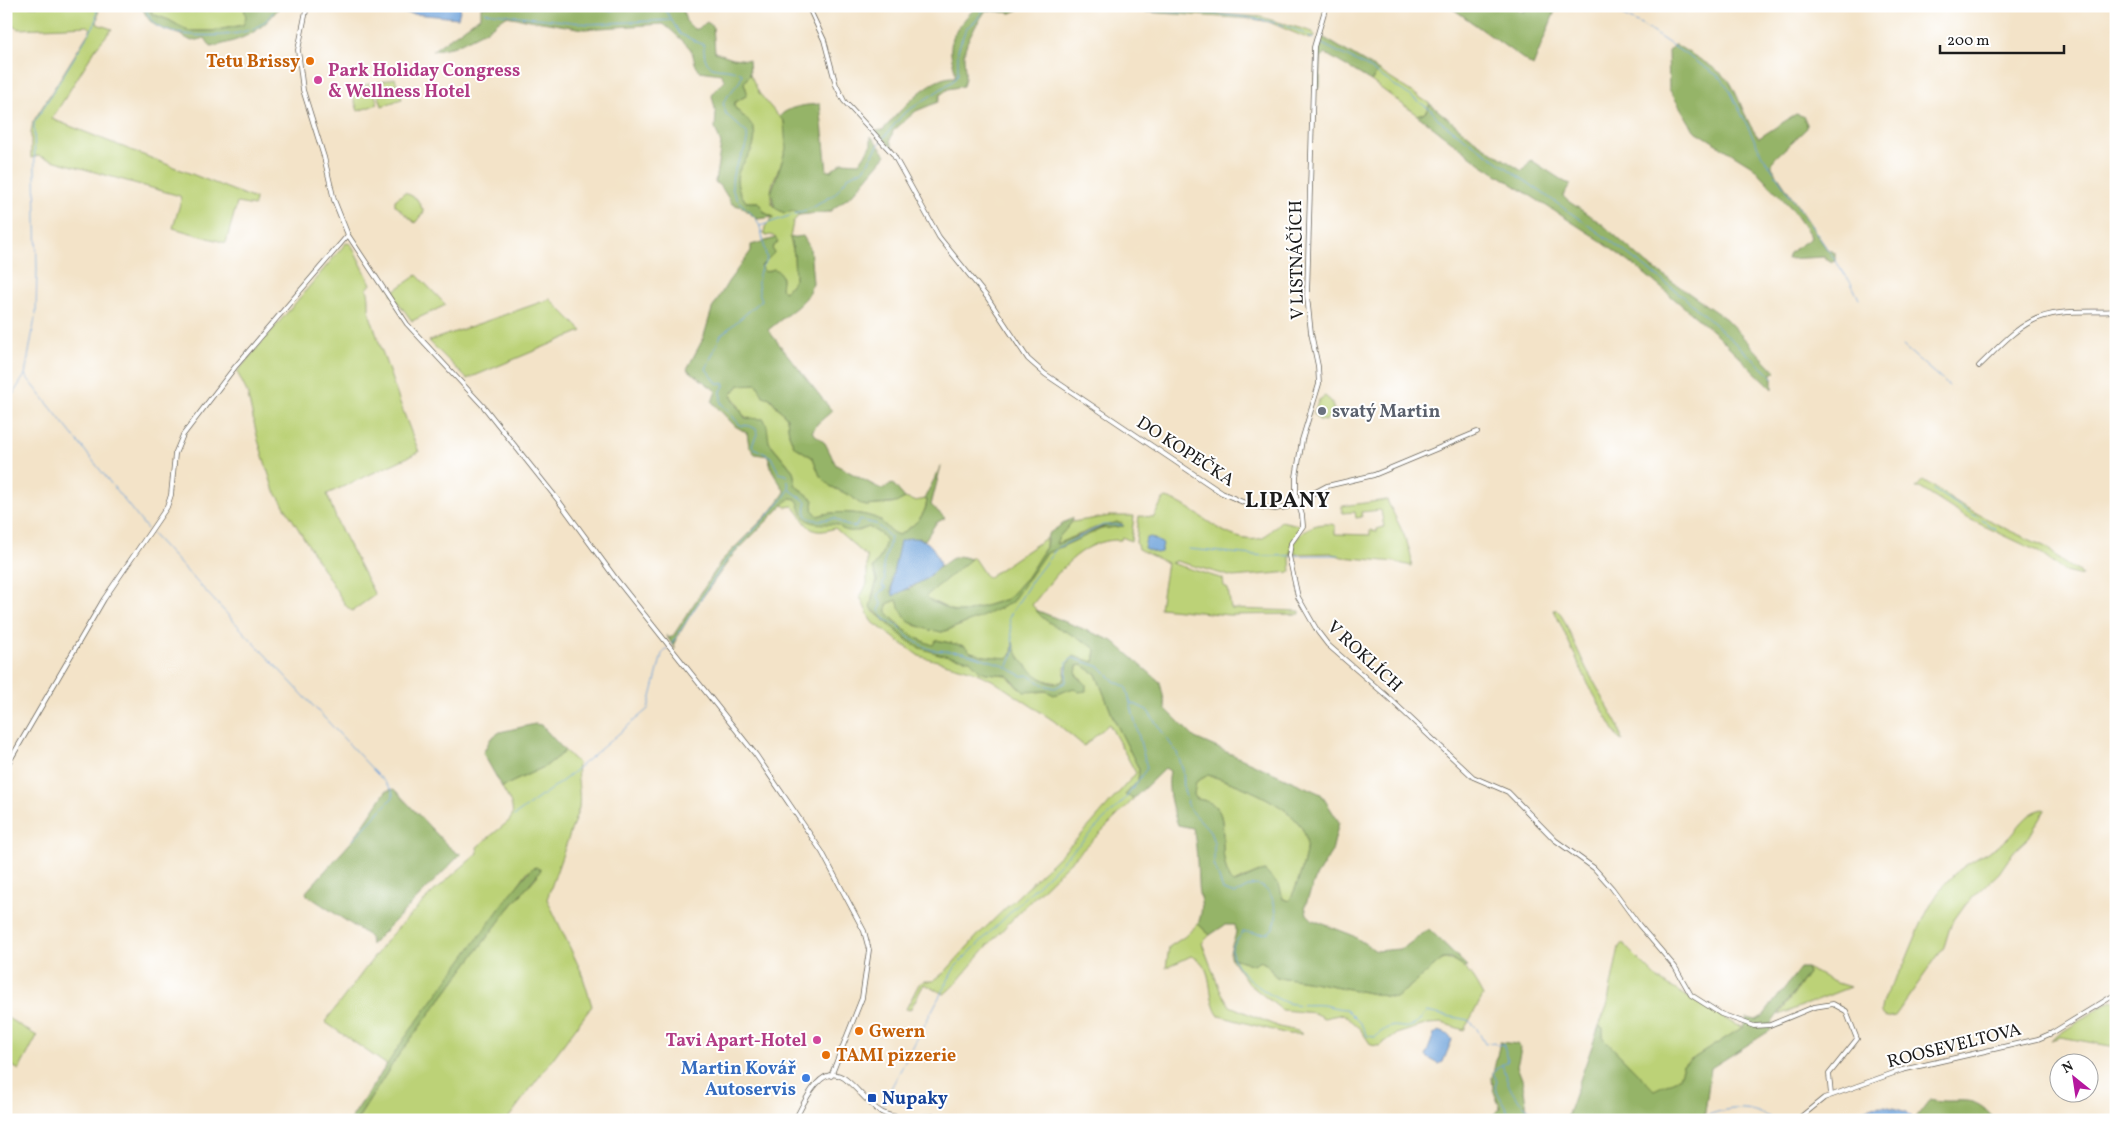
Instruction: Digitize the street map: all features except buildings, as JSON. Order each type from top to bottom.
[{"type":"street","points":[[307,6],[298,50],[303,90],[324,157],[334,200],[348,235],[407,324],[484,407],[558,500],[616,579],[756,755],[822,852],[864,931],[869,950],[862,998],[831,1076]]},
{"type":"street","name":"DO KOPEČKA","points":[[808,6],[824,40],[839,93],[854,114],[885,144],[939,237],[987,297],[1028,359],[1045,374],[1222,493],[1241,502],[1275,508],[1297,503],[1327,486],[1374,475],[1478,432]]},
{"type":"street","name":"V LISTNÁČÍCH","points":[[1297,503],[1298,461],[1319,384],[1307,296],[1314,43],[1326,6]]},
{"type":"street","points":[[6,767],[104,599],[167,507],[171,495],[174,454],[183,436],[235,367],[348,235]]},
{"type":"street","points":[[1979,366],[2021,328],[2037,319],[2062,313],[2116,311]]},
{"type":"street","name":"V ROKLÍCH","points":[[1297,503],[1302,515],[1303,526],[1293,538],[1289,555],[1298,597],[1318,632],[1328,645],[1409,716],[1473,777],[1508,792],[1555,840],[1594,868],[1675,967],[1685,988],[1694,998],[1720,1014],[1754,1026],[1770,1025],[1823,1004],[1842,1007],[1846,1011],[1857,1039],[1829,1074],[1831,1095]]},
{"type":"street","name":"ROOSEVELTOVA","points":[[1797,1120],[1816,1104],[1831,1095],[1924,1064],[2038,1039],[2052,1033],[2116,994]]},
{"type":"street","points":[[795,1120],[813,1087],[821,1079],[831,1076],[846,1079],[878,1111],[884,1114],[897,1117],[940,1116],[956,1120]]},
{"type":"green space","points":[[6,6],[99,6],[97,24],[112,29],[96,48],[52,119],[255,199],[254,206],[237,203],[226,243],[173,228],[181,200],[180,196],[38,156],[31,158],[33,122],[91,29],[88,26],[19,29],[6,23]]},
{"type":"green space","points":[[142,6],[151,6],[152,14],[169,20],[188,31],[212,31],[243,25],[246,18],[244,7],[280,6],[266,23],[250,34],[211,47],[205,38],[192,41],[156,26],[148,18]]},
{"type":"green space","points":[[151,6],[203,11],[243,6],[245,9],[253,6],[265,6],[243,25],[212,31],[188,31],[169,20],[152,14]]},
{"type":"green space","points":[[163,6],[223,6],[230,7],[187,12]]},
{"type":"green space","points":[[481,6],[682,6],[686,21],[694,29],[698,29],[707,22],[713,27],[715,52],[733,58],[749,60],[750,74],[744,83],[747,92],[746,96],[735,102],[734,106],[753,127],[754,141],[752,150],[742,164],[737,180],[739,190],[746,202],[758,202],[765,213],[774,217],[757,219],[742,207],[732,204],[722,188],[715,182],[721,144],[715,128],[716,113],[712,96],[715,90],[725,81],[721,74],[700,71],[696,66],[690,48],[665,25],[584,29],[506,16],[487,30],[455,46],[432,51],[481,16]]},
{"type":"green space","points":[[977,6],[1027,6],[1011,13],[986,10],[972,31],[965,49],[963,86],[948,89],[940,95],[938,102],[916,111],[893,131],[890,141],[894,150],[876,131],[883,130],[925,88],[945,78],[955,77],[951,54],[952,40],[958,27]]},
{"type":"green space","points":[[1113,6],[1261,17],[1313,32],[1314,37],[1309,39],[1269,22],[1253,19],[1145,12]]},
{"type":"green space","points":[[1449,6],[1510,6],[1524,12],[1527,6],[1545,6],[1555,11],[1533,66]]},
{"type":"green space","points":[[1321,36],[1379,71],[1371,81],[1326,54],[1321,58],[1320,87],[1315,89],[1317,49]]},
{"type":"green space","points":[[1675,44],[1726,77],[1737,96],[1750,126],[1759,138],[1796,114],[1803,116],[1807,128],[1776,157],[1772,162],[1772,167],[1827,249],[1835,253],[1835,261],[1832,262],[1824,257],[1787,259],[1789,253],[1811,238],[1810,235],[1791,208],[1752,166],[1694,130],[1669,89],[1668,51]]},
{"type":"green space","points":[[1379,71],[1430,104],[1425,113],[1417,115],[1371,81]]},
{"type":"green space","points":[[750,74],[759,93],[779,117],[783,118],[786,132],[785,155],[774,179],[771,191],[772,204],[784,213],[794,211],[799,215],[793,222],[790,238],[794,254],[795,279],[785,292],[781,289],[782,278],[774,269],[765,272],[761,266],[774,253],[772,248],[776,238],[771,235],[766,236],[764,233],[765,227],[773,217],[765,213],[758,202],[746,202],[739,190],[737,180],[742,164],[752,149],[755,140],[753,127],[734,106],[735,102],[746,96],[747,92],[744,82]]},
{"type":"green space","points":[[395,78],[402,99],[382,106],[375,84]]},
{"type":"green space","points":[[371,83],[378,104],[358,111],[351,90]]},
{"type":"green space","points":[[820,104],[827,171],[831,171],[842,162],[859,163],[871,146],[871,136],[886,155],[853,194],[829,212],[799,215],[794,211],[784,213],[775,208],[771,193],[786,149],[784,121],[779,117],[792,108]]},
{"type":"green space","points":[[1430,104],[1477,142],[1522,171],[1531,160],[1571,184],[1563,196],[1568,201],[1602,224],[1647,264],[1726,319],[1776,372],[1772,373],[1772,389],[1716,334],[1640,270],[1598,239],[1481,164],[1417,115],[1425,113]]},
{"type":"green space","points":[[405,192],[417,199],[424,212],[415,223],[395,205],[395,200]]},
{"type":"green space","points":[[803,236],[810,248],[813,283],[806,298],[768,330],[832,411],[817,424],[812,432],[825,443],[836,465],[882,489],[893,484],[905,498],[896,503],[866,506],[830,486],[820,476],[813,458],[794,446],[789,434],[787,418],[770,398],[763,396],[757,384],[739,385],[731,395],[745,418],[764,419],[769,442],[793,471],[796,486],[814,500],[812,509],[818,516],[841,513],[868,516],[881,521],[891,531],[899,535],[921,516],[926,506],[927,500],[924,499],[941,466],[931,505],[945,518],[936,523],[925,540],[919,538],[900,541],[891,592],[910,589],[951,559],[959,556],[971,559],[926,596],[931,601],[955,612],[966,612],[1007,599],[1027,577],[1046,547],[1048,534],[1073,517],[1056,544],[1117,522],[1124,526],[1101,529],[1045,554],[1011,603],[979,618],[942,632],[929,630],[909,622],[900,609],[897,600],[887,604],[887,612],[891,617],[907,632],[927,643],[933,645],[936,640],[965,646],[971,652],[985,656],[1008,658],[1012,654],[1013,642],[1019,657],[1025,665],[1041,678],[1057,683],[1063,681],[1073,656],[1094,662],[1096,650],[1089,644],[1048,622],[1036,610],[1113,641],[1160,682],[1166,709],[1195,738],[1321,794],[1339,822],[1332,851],[1316,877],[1305,906],[1307,914],[1313,920],[1352,935],[1376,951],[1399,949],[1429,929],[1467,966],[1464,967],[1451,959],[1443,959],[1396,998],[1276,977],[1266,964],[1260,961],[1254,965],[1230,957],[1236,933],[1235,925],[1225,925],[1210,935],[1198,924],[1202,906],[1198,889],[1197,855],[1193,828],[1178,825],[1169,791],[1170,771],[1165,768],[1134,798],[1125,795],[1138,781],[1139,769],[1113,717],[1096,674],[1082,665],[1077,666],[1076,675],[1086,684],[1086,691],[1079,692],[1074,688],[1054,695],[1046,691],[1024,692],[1007,675],[980,671],[970,660],[920,648],[907,640],[870,607],[877,580],[873,568],[881,556],[886,541],[882,535],[869,527],[857,531],[849,531],[834,524],[813,523],[805,518],[796,499],[790,498],[732,556],[692,612],[674,643],[675,649],[666,635],[669,638],[673,636],[723,559],[773,509],[785,492],[772,470],[768,456],[755,454],[749,446],[747,433],[735,426],[712,402],[716,391],[687,369],[703,339],[712,309],[728,282],[751,251],[751,245],[776,238],[778,242],[772,248],[774,253],[761,266],[765,272],[774,269],[779,273],[782,277],[781,289],[785,292],[795,279],[794,254],[790,238]],"holes":[[[1208,775],[1265,797],[1292,816],[1301,826],[1306,838],[1306,852],[1299,879],[1289,901],[1283,899],[1280,887],[1265,871],[1233,883],[1229,879],[1224,855],[1221,816],[1214,805],[1197,799],[1194,795],[1196,782]]]},
{"type":"green space","points":[[346,243],[351,244],[371,284],[367,289],[370,314],[419,452],[327,494],[339,526],[375,595],[352,611],[346,606],[273,488],[258,440],[247,392],[237,372]]},
{"type":"green space","points":[[417,275],[446,305],[412,321],[391,293]]},
{"type":"green space","points":[[550,299],[582,331],[467,379],[429,341]]},
{"type":"green space","points":[[757,384],[787,418],[789,434],[794,446],[813,458],[820,476],[830,486],[866,506],[892,504],[905,498],[914,501],[927,499],[924,511],[918,520],[899,535],[891,531],[881,521],[868,516],[840,513],[818,516],[815,514],[812,509],[814,500],[796,486],[793,471],[751,420],[743,415],[731,395],[739,385]]},
{"type":"green space","points":[[1325,396],[1332,402],[1334,413],[1325,421],[1319,420],[1313,414],[1319,400]]},
{"type":"green space","points":[[1923,480],[1963,506],[2008,530],[2046,547],[2068,566],[2080,572],[2082,576],[2065,572],[2037,551],[1965,517],[1920,488],[1916,488]]},
{"type":"green space","points":[[790,498],[796,499],[800,504],[802,514],[838,525],[842,529],[859,531],[869,527],[882,535],[886,541],[881,556],[873,568],[877,580],[872,596],[873,611],[907,640],[920,648],[970,660],[986,673],[1007,675],[1017,687],[1038,692],[1074,688],[1078,690],[1082,679],[1076,675],[1077,666],[1082,665],[1096,674],[1113,717],[1139,769],[1138,781],[1125,795],[1134,798],[1129,804],[1009,923],[949,990],[944,994],[924,984],[910,1010],[906,1009],[919,984],[924,981],[933,981],[945,972],[979,934],[1085,831],[1136,773],[1109,724],[1084,746],[1054,721],[992,680],[970,670],[919,656],[871,621],[860,597],[867,584],[867,557],[835,528],[819,531],[809,527],[793,506],[786,507],[782,504]]},
{"type":"green space","points":[[1166,498],[1189,509],[1224,532],[1237,537],[1263,538],[1281,521],[1303,526],[1291,548],[1291,572],[1233,577],[1176,561],[1171,563],[1223,579],[1224,586],[1228,589],[1231,609],[1300,611],[1300,614],[1229,615],[1160,608],[1167,563],[1138,549],[1136,542],[1139,516],[1154,517],[1162,501]]},
{"type":"green space","points":[[1387,500],[1407,543],[1411,566],[1395,562],[1342,557],[1331,553],[1291,554],[1296,540],[1301,534],[1320,524],[1335,525],[1335,534],[1370,535],[1370,530],[1377,532],[1377,529],[1384,527],[1381,510],[1361,512],[1362,517],[1356,518],[1355,512],[1342,513],[1342,506]]},
{"type":"green space","points":[[1110,516],[1134,516],[1131,541],[1122,537],[1121,540],[1106,541],[1093,545],[1081,552],[1059,572],[1032,605],[1044,618],[1089,643],[1096,650],[1094,662],[1065,667],[1065,678],[1061,682],[1045,680],[1030,671],[1019,657],[1013,642],[1012,654],[1005,659],[985,656],[971,652],[965,646],[936,640],[933,646],[909,634],[886,612],[887,604],[897,600],[900,609],[914,625],[942,632],[959,626],[1004,606],[1045,554],[1101,529],[1121,526],[1122,523],[1095,528],[1056,544],[1058,538],[1072,522]]},
{"type":"green space","points":[[1046,538],[1046,547],[1027,577],[1007,599],[966,612],[955,612],[926,598],[927,593],[973,557],[987,578]]},
{"type":"green space","points":[[1554,610],[1561,614],[1586,668],[1619,726],[1622,741],[1619,739],[1589,686]]},
{"type":"green space","points":[[535,724],[541,725],[565,751],[546,766],[502,787],[483,753],[491,738],[500,732]]},
{"type":"green space","points":[[565,751],[578,763],[579,808],[547,899],[581,971],[592,1006],[507,1120],[357,1120],[395,1060],[507,911],[538,875],[528,871],[387,1065],[325,1022],[390,936],[433,892],[478,853],[477,847],[509,821],[512,808],[502,787],[546,766]]},
{"type":"green space","points":[[1208,775],[1265,797],[1292,816],[1301,826],[1306,838],[1306,852],[1299,879],[1289,901],[1284,899],[1259,872],[1233,883],[1229,879],[1224,855],[1221,816],[1214,805],[1197,799],[1194,795],[1196,782]]},
{"type":"green space","points":[[394,789],[448,846],[461,854],[371,945],[370,938],[366,934],[307,895],[306,892],[353,840],[386,791]]},
{"type":"green space","points":[[2043,809],[2045,810],[2029,837],[2014,851],[1999,873],[1964,906],[1951,924],[1944,947],[1895,1016],[1886,1018],[1881,1014],[1881,1006],[1887,992],[1903,967],[1920,926],[1937,894],[1952,876],[2006,840],[2031,814]]},
{"type":"green space","points":[[536,867],[541,870],[507,911],[395,1060],[357,1120],[350,1120],[404,1039],[508,897],[532,868]]},
{"type":"green space","points":[[1198,924],[1210,935],[1202,943],[1220,990],[1230,1006],[1279,1027],[1298,1031],[1302,1034],[1288,1034],[1219,1016],[1212,1000],[1208,974],[1199,960],[1191,956],[1166,968],[1169,947]]},
{"type":"green space","points":[[1622,943],[1659,980],[1736,1025],[1743,1027],[1683,1065],[1679,1078],[1654,1091],[1603,1038],[1603,1028],[1599,1026],[1607,1006],[1619,947]]},
{"type":"green space","points":[[1230,957],[1254,965],[1259,961],[1266,964],[1276,977],[1396,998],[1443,959],[1450,960],[1468,972],[1483,996],[1464,1030],[1442,1023],[1428,1024],[1396,1034],[1379,1046],[1371,1045],[1360,1029],[1343,1014],[1324,1018],[1314,1013],[1282,1010],[1249,984]]},
{"type":"green space","points":[[1800,968],[1806,968],[1808,973],[1770,1025],[1771,1030],[1711,1068],[1704,1120],[1566,1120],[1599,1026],[1603,1028],[1603,1038],[1654,1090],[1679,1078],[1683,1065],[1743,1027],[1747,1018],[1756,1020],[1763,1016]]},
{"type":"green space","points":[[1806,968],[1834,982],[1850,987],[1779,1015],[1808,973]]},
{"type":"green space","points":[[2112,1000],[2116,1002],[2116,1047],[2061,1037],[2050,1040]]},
{"type":"green space","points":[[6,1017],[37,1036],[19,1070],[6,1062]]},
{"type":"green space","points":[[1500,1042],[1517,1044],[1521,1049],[1517,1066],[1522,1079],[1529,1120],[1495,1120],[1494,1114],[1500,1108],[1493,1089],[1492,1078]]},
{"type":"green space","points":[[1930,1099],[1972,1102],[1987,1111],[1995,1120],[1914,1120]]},
{"type":"water","points":[[400,6],[461,6],[458,18],[403,13]]},
{"type":"water","points":[[1151,537],[1163,544],[1161,552],[1156,553],[1144,548],[1146,538]]},
{"type":"water","points":[[917,538],[927,542],[936,554],[940,565],[926,579],[893,596],[892,578],[900,541]]},
{"type":"water","points":[[1439,1031],[1449,1035],[1452,1040],[1443,1062],[1439,1064],[1426,1055],[1434,1034]]},
{"type":"water","points":[[1885,1106],[1907,1112],[1912,1117],[1910,1120],[1861,1120],[1859,1111],[1869,1107]]},
{"type":"waterway","points":[[36,315],[34,123],[96,22],[97,6]]},
{"type":"waterway","points":[[145,6],[157,26],[176,33],[202,36],[240,33],[249,30],[262,23],[273,12]]},
{"type":"waterway","points":[[170,6],[222,6]]},
{"type":"waterway","points":[[592,6],[610,11],[621,6]]},
{"type":"waterway","points":[[663,6],[680,34],[704,45],[705,56],[711,66],[742,74],[740,81],[723,102],[726,114],[747,133],[746,146],[734,170],[732,184],[735,196],[758,222],[767,260],[761,269],[758,279],[762,300],[721,335],[706,369],[717,383],[725,384],[721,391],[721,403],[740,425],[756,429],[757,434],[752,445],[754,448],[771,457],[779,473],[787,475],[789,489],[807,502],[806,514],[809,518],[817,520],[834,518],[845,525],[856,527],[859,520],[876,524],[891,538],[883,566],[885,580],[882,586],[887,588],[880,592],[878,597],[882,605],[879,610],[884,619],[900,627],[908,637],[932,650],[962,652],[1001,664],[1022,676],[1028,675],[1044,685],[1055,688],[1066,682],[1067,662],[1073,658],[1100,667],[1114,681],[1126,687],[1130,702],[1147,710],[1177,753],[1183,770],[1184,790],[1189,808],[1210,831],[1214,843],[1214,864],[1223,890],[1235,894],[1256,885],[1263,887],[1273,899],[1276,916],[1272,930],[1266,933],[1243,932],[1232,948],[1233,956],[1243,973],[1262,989],[1288,1003],[1323,1005],[1346,1009],[1361,1024],[1367,1036],[1375,1037],[1393,1026],[1410,1027],[1417,1023],[1426,1012],[1468,1020],[1476,1027],[1485,1044],[1494,1042],[1497,1045],[1503,1044],[1508,1058],[1507,1062],[1496,1068],[1493,1073],[1497,1081],[1495,1087],[1512,1120]]},
{"type":"waterway","points":[[760,226],[812,208],[835,194],[848,177],[864,169],[881,141],[903,114],[953,81],[958,74],[958,50],[966,28],[976,21],[986,6]]},
{"type":"waterway","points":[[995,6],[1009,10],[1022,6]]},
{"type":"waterway","points":[[1115,6],[1132,10],[1251,18],[1295,29],[1313,39]]},
{"type":"waterway","points":[[1602,6],[1617,13]]},
{"type":"waterway","points":[[485,12],[589,24],[672,20]]},
{"type":"waterway","points":[[1624,16],[1643,26],[1721,78],[1729,89],[1762,155],[1851,283],[1859,299]]},
{"type":"waterway","points":[[1318,42],[1366,66],[1431,110],[1440,121],[1612,242],[1684,297],[1774,378]]},
{"type":"waterway","points":[[6,405],[25,375],[35,318]]},
{"type":"waterway","points":[[1903,346],[1949,386]]},
{"type":"waterway","points":[[25,375],[147,529]]},
{"type":"waterway","points":[[671,645],[727,559],[789,490]]},
{"type":"waterway","points":[[1934,490],[1996,529]]},
{"type":"waterway","points":[[1008,666],[1014,651],[1009,617],[1033,579],[1057,548],[1103,525],[1123,525]]},
{"type":"waterway","points":[[152,534],[392,790],[393,797],[353,840]]},
{"type":"waterway","points":[[1188,549],[1265,556],[1339,555]]},
{"type":"waterway","points":[[514,816],[565,779],[648,709],[662,654],[668,648]]},
{"type":"waterway","points":[[880,1109],[955,967],[1125,799],[1147,768],[1130,702]]},
{"type":"waterway","points":[[1502,1064],[1516,1098],[1546,1120]]},
{"type":"waterway","points":[[1697,1120],[1717,1112],[1736,1109],[1755,1111],[1774,1120]]},
{"type":"waterway","points":[[880,1113],[880,1120]]},
{"type":"place","name":"Tetu Brissy","points":[[310,61]]},
{"type":"place","name":"Park Holiday Congress & Wellness Hotel","points":[[318,80]]},
{"type":"place","name":"svatý Martin","points":[[1322,411]]},
{"type":"place","name":"Gwern","points":[[859,1031]]},
{"type":"place","name":"Tavi Apart-Hotel","points":[[817,1040]]},
{"type":"place","name":"TAMI pizzerie","points":[[826,1055]]},
{"type":"place","name":"Martin Kovář Autoservis","points":[[806,1078]]},
{"type":"place","name":"Nupaky","points":[[872,1098]]},
{"type":"district","name":"LIPANY","points":[[1288,499]]}]
